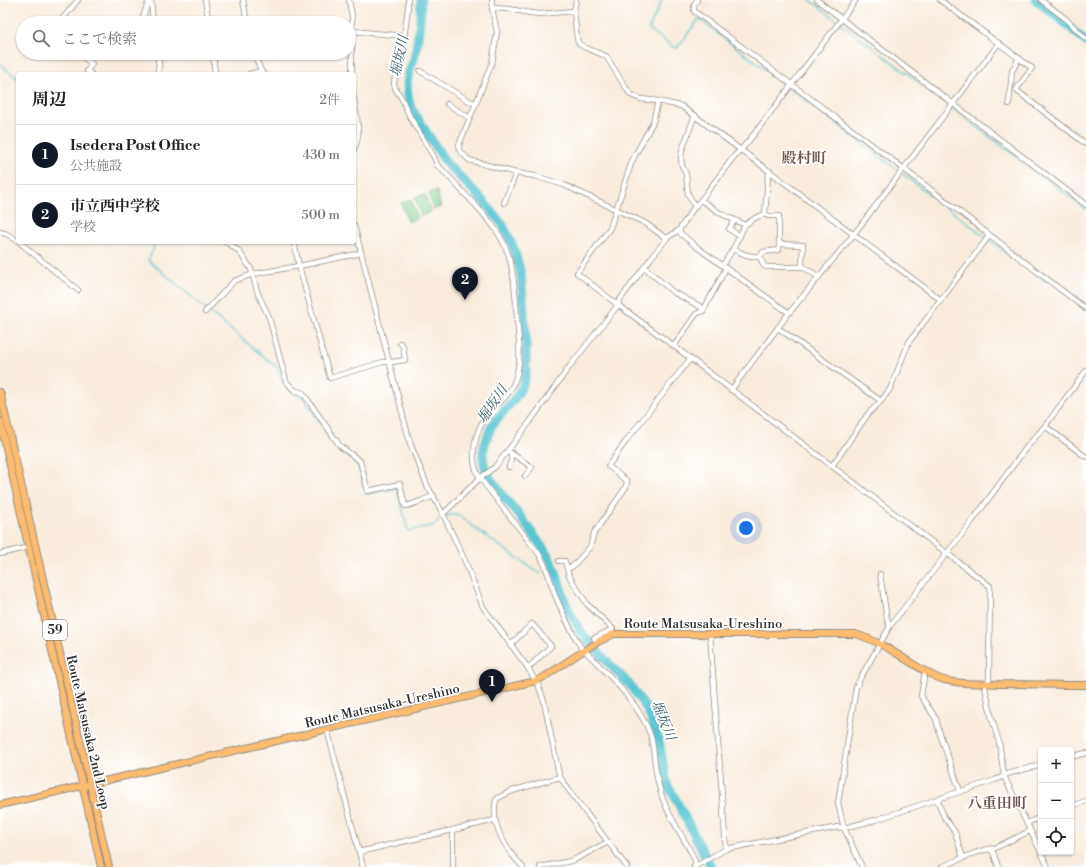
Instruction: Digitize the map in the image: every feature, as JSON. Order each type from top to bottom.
[{"type":"main road","name":"Route Matsusaka 2nd Loop","points":[[0,392],[109,867]]},
{"type":"main road","name":"Route Matsusaka 2nd Loop","points":[[0,421],[102,867]]},
{"type":"main road","name":"Route Matsusaka-Ureshino","points":[[0,805],[536,681],[583,651],[614,634],[855,634],[865,637],[925,671],[951,682],[1086,685]]},
{"type":"street","points":[[65,16],[78,0]]},
{"type":"street","points":[[143,16],[145,8],[150,0]]},
{"type":"street","points":[[150,0],[152,16]]},
{"type":"street","points":[[205,0],[208,16]]},
{"type":"street","points":[[243,0],[246,16]]},
{"type":"street","points":[[349,0],[352,16]]},
{"type":"street","points":[[408,0],[402,54],[395,76],[394,84],[396,90],[401,97],[410,118],[434,157],[437,165],[488,218],[499,233],[508,253],[514,278],[519,341],[518,367],[512,388],[502,401],[488,414],[479,431],[475,445],[474,458],[476,470],[544,561],[563,615],[583,651],[614,680],[642,717],[649,731],[652,742],[656,775],[662,796],[694,858],[696,866],[726,849],[838,827],[844,828],[875,820],[995,780],[1007,774],[1038,766]]},
{"type":"street","points":[[492,0],[492,8],[497,32],[492,63],[458,150],[469,160],[516,173],[535,176],[564,185],[645,223],[667,238]]},
{"type":"street","points":[[576,0],[574,11],[577,38],[581,46],[606,56],[632,95],[641,99],[681,106],[941,300]]},
{"type":"street","points":[[697,0],[694,5],[694,11],[790,87],[988,238],[1086,309]]},
{"type":"street","points":[[817,0],[840,21],[1086,205]]},
{"type":"street","points":[[444,516],[481,477],[495,467],[509,452],[570,366],[618,305],[619,301],[644,267],[667,238],[679,230],[695,206],[732,158],[741,150],[856,0]]},
{"type":"street","points":[[940,0],[1032,68],[1016,90]]},
{"type":"street","points":[[1041,0],[1066,19],[1086,39]]},
{"type":"street","points":[[492,8],[540,14],[574,11]]},
{"type":"street","points":[[356,31],[405,36]]},
{"type":"street","points":[[731,390],[789,313],[854,234],[902,172],[999,43]]},
{"type":"street","points":[[1009,104],[1012,71],[1019,58]]},
{"type":"street","points":[[87,60],[92,64],[87,71],[88,72]]},
{"type":"street","points":[[157,72],[159,60]]},
{"type":"street","points":[[214,60],[215,72]]},
{"type":"street","points":[[257,60],[263,72]]},
{"type":"street","points":[[352,60],[352,72]]},
{"type":"street","points":[[420,71],[471,102],[476,103]]},
{"type":"street","points":[[1010,88],[1016,90],[1086,144]]},
{"type":"street","points":[[658,101],[653,122],[634,157],[610,228],[577,273],[990,586],[989,679],[986,687],[992,719],[999,742],[1004,776],[1048,867]]},
{"type":"street","points":[[447,104],[470,118]]},
{"type":"street","points":[[356,114],[358,130],[356,146]]},
{"type":"street","points":[[695,116],[680,158],[686,174],[688,194],[695,206]]},
{"type":"street","points":[[765,214],[768,176],[770,171]]},
{"type":"street","points":[[504,203],[516,173]]},
{"type":"street","points":[[701,200],[720,213],[746,225]]},
{"type":"street","points":[[674,346],[696,314],[703,311],[746,225],[755,218],[765,214],[768,216],[779,216],[779,250],[763,252],[760,257]]},
{"type":"street","points":[[735,220],[730,229],[740,236]]},
{"type":"street","points":[[679,230],[681,234],[698,248],[789,313]]},
{"type":"street","points":[[0,232],[7,234],[16,240]]},
{"type":"street","points":[[356,233],[410,443],[427,485],[434,496],[466,561],[483,607],[536,681],[544,701],[555,760],[560,777],[627,867]]},
{"type":"street","points":[[832,466],[868,414],[890,390],[909,342],[988,238]]},
{"type":"street","points":[[21,244],[78,290]]},
{"type":"street","points":[[229,244],[239,251],[251,269],[258,294],[269,317],[286,381],[294,390],[304,393],[340,446],[360,461],[368,491],[400,484],[405,506],[434,496]]},
{"type":"street","points":[[294,244],[299,266],[330,378],[383,362],[406,360],[403,346],[400,343]]},
{"type":"street","points":[[779,244],[803,245],[802,266]]},
{"type":"street","points":[[733,249],[746,255],[760,257]]},
{"type":"street","points":[[205,312],[234,281],[253,274],[361,253]]},
{"type":"street","points":[[760,257],[764,266],[802,266],[819,277]]},
{"type":"street","points":[[644,267],[673,292],[701,307],[703,311]]},
{"type":"street","points":[[778,328],[881,401]]},
{"type":"street","points":[[567,568],[572,567],[590,547],[594,533],[626,487],[627,481],[608,466],[690,359]]},
{"type":"street","points":[[862,867],[844,828],[838,803],[856,687],[890,626],[1086,371]]},
{"type":"street","points":[[1045,426],[1086,458]]},
{"type":"street","points":[[509,452],[511,460],[509,467]]},
{"type":"street","points":[[509,452],[532,467],[525,476]]},
{"type":"street","points":[[0,554],[29,547]]},
{"type":"street","points":[[559,561],[565,561],[569,576],[587,604],[613,629],[594,638],[598,642]]},
{"type":"street","points":[[880,574],[887,619],[890,626]]},
{"type":"street","points":[[510,645],[532,624],[550,646],[528,668]]},
{"type":"street","points":[[710,634],[726,849]]},
{"type":"street","points":[[925,671],[921,696],[936,719],[960,791]]},
{"type":"street","points":[[327,730],[363,867]]},
{"type":"street","points":[[1074,756],[1086,753]]},
{"type":"street","points":[[523,867],[510,853],[501,838],[495,820],[495,802],[498,798],[512,791],[560,777]]},
{"type":"street","points":[[937,799],[944,817],[955,832],[963,858]]},
{"type":"street","points":[[1074,805],[1086,801]]},
{"type":"street","points":[[1027,823],[1038,818]]},
{"type":"street","points":[[359,852],[495,820]]},
{"type":"street","points":[[453,830],[453,867]]},
{"type":"street","points":[[942,867],[963,858],[995,848],[1030,831]]},
{"type":"street","points":[[540,867],[567,865],[608,842]]},
{"type":"street","points":[[989,849],[993,852],[999,867]]},
{"type":"green space","points":[[437,191],[441,207],[433,209],[429,193]]},
{"type":"green space","points":[[425,194],[431,212],[421,216],[415,197]]},
{"type":"green space","points":[[411,199],[418,218],[408,222],[401,203]]},
{"type":"waterway","name":"堀坂川","points":[[421,0],[417,45],[407,81],[411,108],[447,164],[479,196],[503,225],[513,246],[521,273],[526,341],[526,373],[523,385],[515,398],[492,425],[483,451],[485,468],[490,478],[503,496],[517,512],[548,555],[556,572],[566,604],[580,631],[630,685],[646,708],[659,741],[667,785],[711,867]]},
{"type":"waterway","points":[[662,0],[649,29],[676,49],[699,19],[1004,251],[1046,281]]},
{"type":"waterway","points":[[810,0],[949,105]]},
{"type":"waterway","points":[[1036,0],[1086,42]]},
{"type":"waterway","points":[[0,64],[16,77]]},
{"type":"waterway","points":[[952,108],[1086,209]]},
{"type":"waterway","points":[[154,244],[148,260],[276,367],[287,387],[295,394],[303,397],[339,450],[358,464],[366,494],[397,488],[408,531],[436,524],[442,517]]},
{"type":"waterway","points":[[446,516],[457,514],[497,544],[541,573]]},
{"type":"place","name":"市立西中学校","points":[[465,300]]},
{"type":"place","name":"Isedera Post Office","points":[[492,702]]},
{"type":"district","name":"殿村町","points":[[804,158]]},
{"type":"district","name":"八重田町","points":[[997,803]]}]
